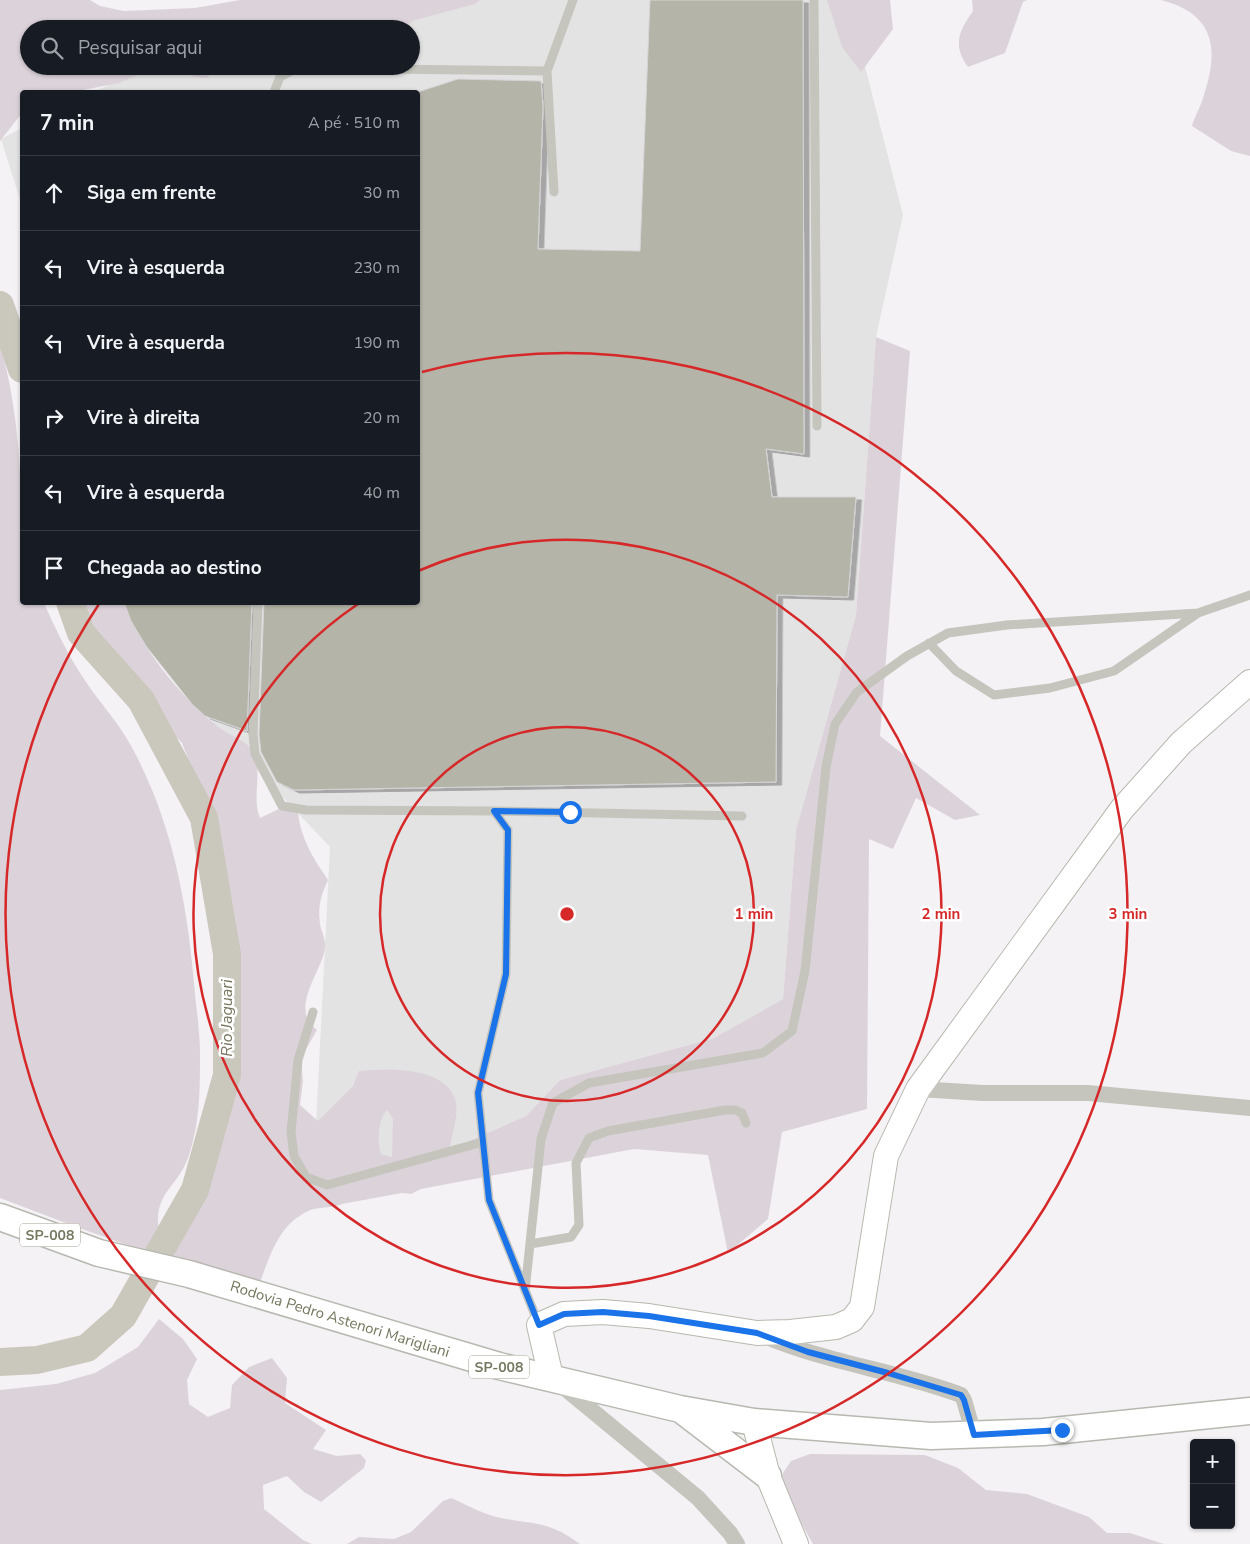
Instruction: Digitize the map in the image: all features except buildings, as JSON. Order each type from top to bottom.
[{"type":"main road","name":"Rodovia Pedro Astenori Marigliani","points":[[0,1217],[100,1252],[189,1274],[499,1366],[680,1409],[754,1422],[931,1436],[1043,1432],[1250,1411]]},
{"type":"main road","points":[[680,1409],[768,1476]]},
{"type":"street","points":[[757,1333],[836,1327],[852,1320],[862,1307],[886,1156],[918,1089],[1122,809],[1181,743],[1250,682]]},
{"type":"street","points":[[918,1089],[983,1093],[1088,1093],[1250,1108]]},
{"type":"street","points":[[737,1544],[730,1533],[698,1498],[551,1377],[539,1325],[564,1314],[603,1312],[649,1316],[757,1333],[808,1352],[961,1395],[974,1435]]},
{"type":"street","points":[[754,1422],[768,1476],[796,1544]]},
{"type":"lane","points":[[554,192],[547,71],[573,0]]},
{"type":"lane","points":[[814,0],[817,426]]},
{"type":"lane","points":[[420,69],[547,71]]},
{"type":"lane","points":[[275,90],[280,77],[284,75]]},
{"type":"lane","points":[[525,1291],[541,1138],[554,1103],[589,1083],[763,1053],[792,1031],[805,971],[826,767],[835,724],[857,692],[929,643],[948,633],[1007,626],[1198,613],[1250,595]]},
{"type":"lane","points":[[258,605],[253,734],[255,754],[282,806],[306,810],[494,811],[742,816]]},
{"type":"lane","points":[[929,643],[956,671],[994,694],[1050,688],[1114,671],[1198,613]]},
{"type":"lane","points":[[494,811],[508,830],[506,974],[478,1093],[489,1200],[539,1325]]},
{"type":"lane","points":[[313,1012],[298,1060],[291,1132],[294,1156],[306,1177],[327,1186],[483,1142]]},
{"type":"lane","points":[[530,1244],[571,1237],[579,1225],[576,1163],[589,1138],[608,1131],[725,1110],[735,1110],[742,1113],[746,1122]]},
{"type":"shaded area","points":[[0,0],[90,0],[100,6],[124,11],[195,8],[240,0],[480,0],[475,4],[415,20],[20,20],[20,75],[138,75],[119,83],[83,90],[20,90],[20,116],[0,141]]},
{"type":"shaded area","points":[[473,0],[848,0],[903,215],[876,337],[856,615],[796,830],[783,999],[714,1038],[560,1080],[526,1116],[414,1164],[381,1154],[316,1124],[330,847],[206,716],[134,605],[420,605],[420,90],[98,90],[134,75],[420,75],[420,20],[367,20]]},
{"type":"shaded area","points":[[827,0],[890,0],[893,29],[861,72],[842,47]]},
{"type":"shaded area","points":[[972,0],[1027,0],[1023,2],[1005,53],[968,67],[960,52],[959,38],[964,25],[973,11]]},
{"type":"shaded area","points":[[1161,0],[1250,0],[1250,156],[1231,151],[1192,126],[1202,101],[1211,67],[1212,51],[1209,38],[1204,26],[1194,15]]},
{"type":"shaded area","points":[[191,75],[209,75],[207,78]]},
{"type":"shaded area","points":[[20,129],[20,200],[1,139]]},
{"type":"shaded area","points":[[876,337],[910,351],[880,736],[980,815],[955,820],[916,798],[893,849],[869,839],[867,1109],[782,1132],[768,1219],[728,1253],[708,1155],[634,1149],[421,1189],[411,1194],[402,1193],[312,1209],[298,1217],[283,1232],[272,1250],[260,1282],[160,1256],[0,1198],[0,344],[8,375],[18,439],[20,472],[20,605],[45,605],[80,673],[130,744],[145,773],[168,834],[183,897],[199,1032],[199,1094],[197,1120],[192,1145],[183,1169],[162,1200],[159,1208],[159,1233],[165,1235],[172,1232],[201,1203],[230,1099],[234,1070],[232,1013],[236,976],[236,923],[222,846],[182,743],[111,671],[79,635],[72,622],[72,605],[125,605],[140,637],[176,686],[217,726],[245,743],[252,750],[257,766],[257,801],[260,818],[285,806],[298,813],[308,848],[328,880],[321,898],[319,910],[325,948],[306,1001],[306,1012],[309,1021],[317,1030],[301,1058],[303,1081],[300,1105],[318,1121],[353,1086],[359,1071],[384,1069],[413,1072],[439,1080],[449,1088],[455,1099],[456,1118],[450,1149],[526,1116],[560,1080],[714,1038],[783,999],[796,830],[856,615]],"holes":[[[387,1110],[393,1119],[392,1157],[381,1154],[380,1149],[380,1125]]]},
{"type":"shaded area","points":[[159,1319],[183,1339],[197,1359],[187,1380],[189,1404],[208,1417],[230,1408],[232,1385],[249,1367],[272,1358],[287,1378],[285,1403],[326,1430],[313,1449],[337,1456],[360,1454],[366,1460],[364,1468],[321,1502],[304,1492],[287,1476],[263,1485],[264,1509],[303,1540],[312,1544],[0,1544],[0,1390],[56,1384],[95,1373],[138,1347]]},
{"type":"shaded area","points":[[810,1454],[925,1455],[958,1468],[986,1490],[1027,1494],[1089,1517],[1107,1533],[1130,1533],[1164,1544],[813,1544],[782,1489],[783,1473],[791,1461]]},
{"type":"shaded area","points":[[451,1498],[493,1516],[547,1526],[580,1544],[347,1544],[359,1537],[394,1539],[411,1532],[443,1501]]},
{"type":"waterway","name":"Rio Jaguari","points":[[0,305],[20,363]]},
{"type":"waterway","name":"Rio Jaguari","points":[[0,1362],[37,1360],[87,1348],[123,1316],[195,1190],[227,1075],[227,954],[204,818],[141,700],[81,633],[71,605]]},
{"type":"route","points":[[570,812],[494,811],[508,830],[506,974],[478,1093],[489,1200],[539,1325],[564,1314],[603,1312],[649,1316],[757,1333],[782,1344],[808,1352],[961,1395],[974,1435],[1062,1430]]}]
